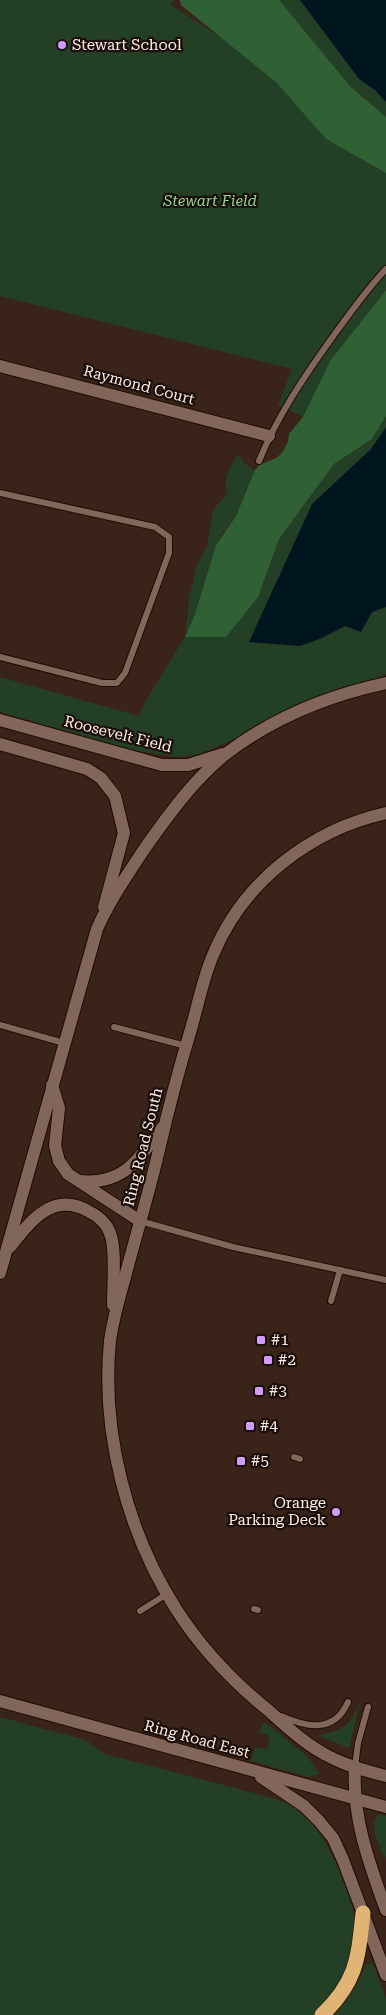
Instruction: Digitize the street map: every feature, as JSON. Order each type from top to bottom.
[{"type":"highway","points":[[322,2015],[344,1990],[356,1966],[363,1913]]},
{"type":"street","name":"Raymond Court","points":[[0,366],[269,436]]},
{"type":"street","points":[[0,1273],[97,929],[102,917],[133,866],[161,826],[202,776],[228,753],[266,728],[302,710],[333,697],[386,683]]},
{"type":"street","name":"Roosevelt Field","points":[[0,720],[162,765],[188,765],[228,753]]},
{"type":"street","points":[[0,744],[87,769],[101,778],[115,796],[124,834],[102,917]]},
{"type":"street","name":"Ring Road South","points":[[167,1594],[132,1515],[115,1452],[109,1382],[110,1342],[113,1322],[186,1046],[212,958],[236,912],[257,886],[294,853],[320,836],[347,824],[386,813]]},
{"type":"street","points":[[52,1085],[59,1108],[54,1146],[59,1161],[68,1174],[140,1221]]},
{"type":"street","points":[[77,1180],[100,1182],[122,1174],[141,1155],[165,1125]]},
{"type":"street","points":[[5,1252],[31,1220],[51,1207],[76,1206],[96,1215],[108,1229],[112,1241],[113,1322]]},
{"type":"street","points":[[167,1594],[188,1626],[214,1659],[240,1686],[270,1712],[318,1750],[342,1762],[386,1776]]},
{"type":"street","name":"Ring Road East","points":[[0,1701],[386,1807]]},
{"type":"street","points":[[355,1766],[355,1798],[365,1853],[386,1909]]},
{"type":"street","points":[[250,1770],[304,1806],[327,1830],[339,1850],[386,1976]]},
{"type":"street","points":[[386,1899],[386,1909]]},
{"type":"lane","points":[[258,461],[269,436],[296,388],[340,326],[386,269]]},
{"type":"lane","points":[[0,493],[155,527],[169,536],[169,553],[125,673],[117,683],[102,684],[0,657]]},
{"type":"lane","points":[[0,1025],[64,1043]]},
{"type":"lane","points":[[114,1027],[186,1046]]},
{"type":"lane","points":[[140,1221],[233,1247],[386,1280]]},
{"type":"lane","points":[[331,1301],[340,1270]]},
{"type":"lane","points":[[140,1611],[167,1594]]},
{"type":"lane","points":[[270,1712],[294,1722],[316,1726],[336,1718],[348,1702]]},
{"type":"lane","points":[[355,1766],[358,1743],[368,1707]]},
{"type":"green space","name":"Stewart Field","points":[[0,0],[174,0],[171,5],[386,143],[386,290],[330,361],[303,417],[278,405],[292,369],[0,296]]},
{"type":"green space","points":[[180,0],[279,0],[350,86],[386,117],[386,173],[326,139],[277,83],[181,5]]},
{"type":"green space","points":[[279,0],[386,0],[386,117],[350,86]]},
{"type":"green space","points":[[386,290],[386,416],[372,439],[334,464],[279,539],[258,597],[226,637],[185,637],[195,614],[216,545],[236,516],[255,470],[259,465],[276,458],[282,453],[288,442],[289,434],[303,417],[330,361]]},
{"type":"green space","points":[[386,416],[386,674],[197,755],[177,757],[135,751],[0,712],[0,677],[139,716],[145,702],[185,637],[258,597],[279,539],[334,464],[372,439]]},
{"type":"green space","points":[[238,454],[245,464],[255,470],[236,516],[221,536],[210,564],[195,614],[185,637],[189,598],[197,565],[207,546],[213,510],[227,494],[226,478]]},
{"type":"green space","points":[[360,1703],[349,1748],[317,1735],[333,1732],[344,1726],[353,1717]]},
{"type":"green space","points":[[0,1717],[86,1740],[105,1754],[273,1798],[289,1804],[303,1814],[323,1839],[340,1872],[352,1907],[356,1938],[348,1972],[338,1988],[316,2015],[0,2015]]},
{"type":"green space","points":[[265,1722],[307,1756],[320,1774],[309,1777],[251,1761],[255,1747],[267,1749],[270,1736],[259,1732]]},
{"type":"green space","points":[[379,1814],[386,1816],[386,1856],[384,1858],[375,1834],[374,1820]]},
{"type":"green space","points":[[372,1960],[386,1999],[386,2015],[334,2015],[353,1991],[366,1964],[371,1964]]},
{"type":"water","points":[[300,0],[386,0],[386,102],[375,90],[359,79]]},
{"type":"water","points":[[386,427],[386,607],[372,612],[361,632],[345,626],[322,638],[300,646],[249,642],[312,504],[371,449]]},
{"type":"place","name":"Stewart School","points":[[62,45]]},
{"type":"place","name":"#1","points":[[261,1340]]},
{"type":"place","name":"#2","points":[[268,1360]]},
{"type":"place","name":"#3","points":[[259,1391]]},
{"type":"place","name":"#4","points":[[250,1426]]},
{"type":"place","name":"#5","points":[[241,1461]]},
{"type":"place","name":"Orange Parking Deck","points":[[336,1512]]}]
